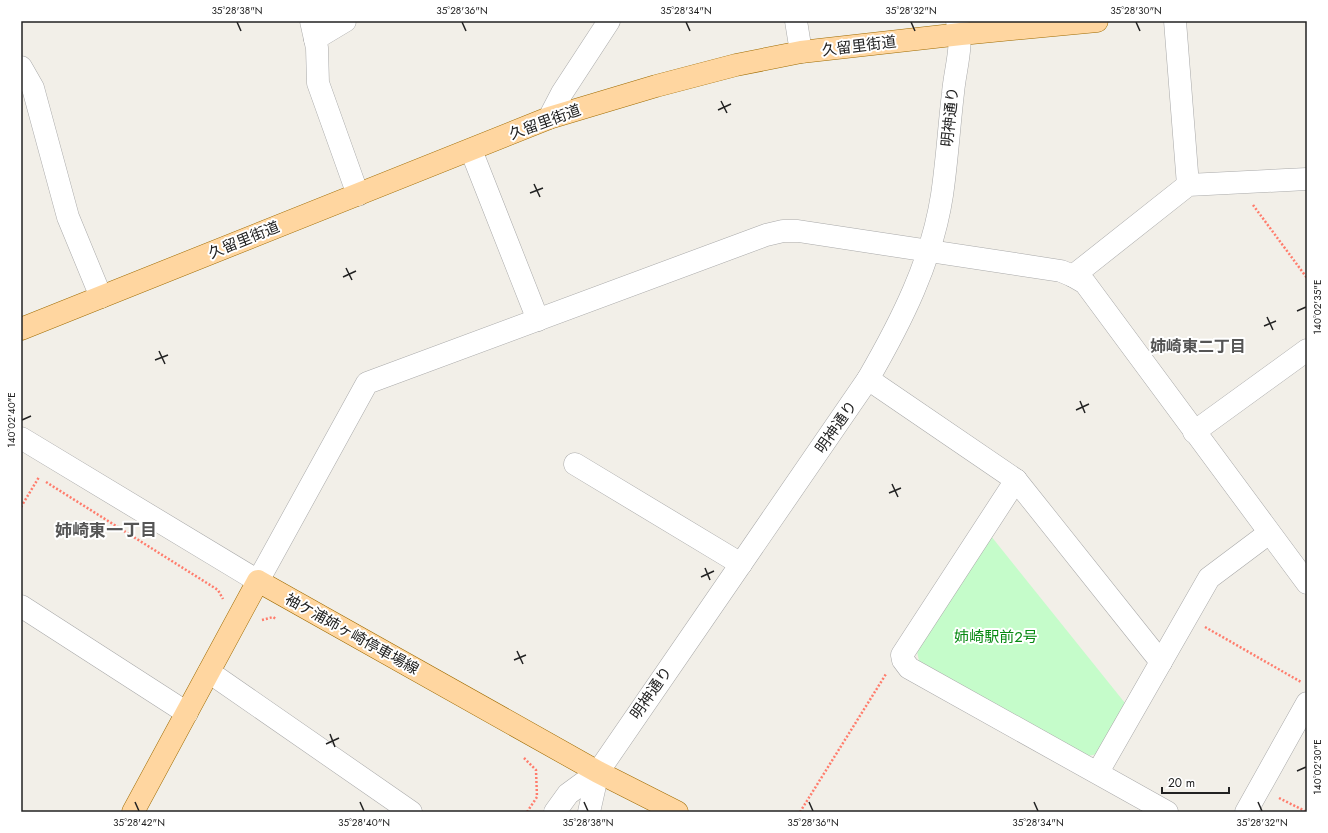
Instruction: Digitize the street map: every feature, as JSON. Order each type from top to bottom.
[{"type":"main road","name":"久留里街道","points":[[21,329],[549,118],[678,80],[736,65],[801,52],[959,27],[1097,21]]},
{"type":"main road","points":[[133,812],[188,713],[258,581]]},
{"type":"main road","name":"袖ケ浦姉ヶ崎停車場線","points":[[258,581],[598,772],[677,812]]},
{"type":"street","points":[[345,21],[313,30],[317,48],[318,83],[358,195]]},
{"type":"street","points":[[549,118],[562,93],[609,21]]},
{"type":"street","points":[[796,21],[801,52]]},
{"type":"street","points":[[1175,21],[1188,185]]},
{"type":"street","name":"明神通り","points":[[555,812],[568,794],[598,772],[868,380],[892,339],[929,250],[942,196],[959,27]]},
{"type":"street","points":[[21,67],[33,88],[68,217],[102,296]]},
{"type":"street","points":[[471,150],[538,320]]},
{"type":"street","points":[[1073,276],[1188,185],[1307,179]]},
{"type":"street","points":[[21,438],[258,581],[367,383],[766,235],[783,231],[798,231],[1061,271],[1084,283],[1307,583]]},
{"type":"street","points":[[1194,432],[1307,350]]},
{"type":"street","points":[[868,380],[1016,480],[1161,662]]},
{"type":"street","points":[[575,464],[741,564]]},
{"type":"street","points":[[1016,480],[902,655],[903,660],[909,668],[1098,772],[1166,812]]},
{"type":"street","points":[[1098,772],[1209,578],[1269,533]]},
{"type":"street","points":[[21,606],[188,713]]},
{"type":"street","points":[[209,672],[411,812]]},
{"type":"street","points":[[1246,812],[1307,703]]},
{"type":"street","name":"明神通り","points":[[589,812],[598,772]]},
{"type":"path","points":[[1236,182],[1307,278]]},
{"type":"path","points":[[33,473],[218,590],[224,602]]},
{"type":"path","points":[[21,507],[39,477]]},
{"type":"path","points":[[259,621],[273,617],[280,621]]},
{"type":"path","points":[[1187,617],[1307,686]]},
{"type":"path","points":[[800,812],[889,668],[902,655]]},
{"type":"path","points":[[522,755],[536,770],[537,797],[527,812]]},
{"type":"path","points":[[1259,789],[1307,812]]},
{"type":"green space","name":"姉崎駅前2号","points":[[991,536],[1125,703],[1097,754],[1088,756],[919,661],[917,651]]},
{"type":"district","name":"姉崎東二丁目","points":[[1198,346]]},
{"type":"district","name":"姉崎東一丁目","points":[[106,530]]}]
